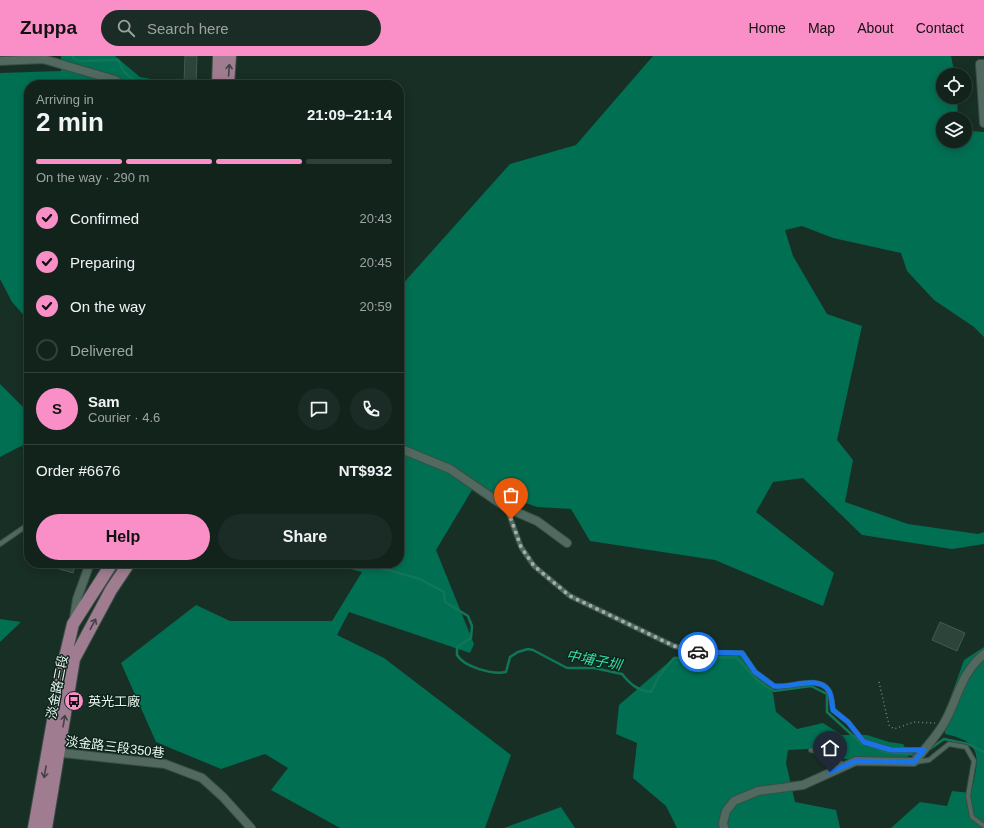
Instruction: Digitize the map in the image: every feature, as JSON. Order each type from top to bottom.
[{"type":"main road","points":[[218,80],[219,56]]},
{"type":"main road","points":[[228,80],[230,56]]},
{"type":"main road","name":"淡金路三段","points":[[46,828],[62,670],[73,624],[109,568]]},
{"type":"main road","name":"淡金路三段","points":[[34,828],[54,752],[74,659],[111,590],[126,568]]},
{"type":"street","points":[[0,61],[43,59],[115,80]]},
{"type":"street","points":[[984,64],[980,64],[984,123]]},
{"type":"street","points":[[404,450],[450,469],[507,508],[537,521],[567,543]]},
{"type":"street","points":[[74,659],[73,624],[77,599],[88,568]]},
{"type":"street","points":[[724,828],[723,823],[726,811],[734,801],[758,791],[803,785],[856,761],[914,762],[944,724],[958,690],[974,662],[984,654]]},
{"type":"street","name":"淡金路三段350巷","points":[[54,752],[165,764],[202,778],[251,828]]},
{"type":"lane","points":[[507,508],[521,547],[534,566],[570,596],[674,646],[700,652],[742,653],[755,672],[774,686],[810,683],[824,686],[830,692],[833,710],[848,722],[864,742],[891,750],[924,750]]},
{"type":"lane","points":[[0,544],[24,527]]},
{"type":"lane","points":[[914,762],[929,760],[949,744],[966,747],[974,761],[968,796],[972,817],[984,826]]},
{"type":"lane","points":[[811,750],[835,756],[843,766]]},
{"type":"path","points":[[879,682],[889,725],[894,729],[914,722],[936,723],[939,731]]},
{"type":"green space","points":[[61,56],[115,56],[140,77],[156,80],[24,80],[24,315],[12,302],[0,279],[0,73],[61,71]]},
{"type":"green space","points":[[653,56],[951,56],[954,68],[936,68],[936,104],[958,104],[957,112],[936,112],[936,148],[972,148],[972,131],[984,132],[984,337],[974,327],[934,300],[907,271],[901,253],[833,238],[802,226],[785,230],[793,256],[827,314],[862,326],[837,440],[853,460],[845,502],[908,524],[978,534],[984,532],[984,544],[952,549],[862,535],[803,478],[773,482],[756,512],[834,573],[823,606],[715,560],[590,541],[571,509],[537,507],[503,495],[472,490],[436,550],[474,644],[470,653],[349,612],[337,635],[384,658],[511,755],[485,828],[340,828],[271,790],[288,768],[265,754],[221,769],[156,742],[121,663],[196,605],[230,621],[332,621],[362,572],[347,568],[404,568],[404,282],[510,164],[576,145]]},
{"type":"green space","points":[[0,384],[24,408],[24,445],[0,457]]},
{"type":"green space","points":[[0,619],[21,622],[0,642]]},
{"type":"green space","points":[[984,647],[984,828],[891,828],[920,802],[947,806],[952,791],[971,793],[976,770],[976,753],[967,742],[958,737],[945,734],[945,713],[964,660]]},
{"type":"green space","points":[[693,650],[736,650],[759,674],[773,693],[776,712],[797,729],[823,723],[842,735],[867,735],[889,742],[903,744],[908,752],[908,761],[844,759],[829,748],[788,750],[786,763],[795,802],[836,810],[840,828],[677,828],[666,806],[633,778],[637,743],[616,734],[619,705],[670,661]]},
{"type":"green space","points":[[561,807],[575,828],[504,828]]},
{"type":"building","points":[[185,56],[197,56],[196,80],[184,80]]},
{"type":"building","points":[[56,568],[74,568],[73,573]]},
{"type":"building","points":[[940,622],[965,633],[957,651],[932,640]]},
{"type":"waterway","name":"中埔子圳","points":[[73,56],[73,58],[79,61],[118,60],[124,72],[133,80]]},
{"type":"waterway","name":"中埔子圳","points":[[381,568],[420,579],[444,592],[445,602],[468,616],[472,626],[471,638],[457,647],[457,655],[466,663],[479,669],[500,673],[506,672],[510,657],[518,652],[528,649],[533,650],[567,668],[594,668],[622,674],[635,686],[642,690],[651,692],[659,676],[674,658],[736,657],[758,681],[774,691],[811,686],[827,694],[827,712],[861,743],[886,752],[918,755]]},
{"type":"waterway","name":"中埔子圳","points":[[930,749],[944,739],[968,744],[984,752]]},
{"type":"way so far","points":[[511,519],[521,547],[534,566],[570,596],[674,646],[698,652]]},
{"type":"place","name":"英光工廠","points":[[74,701]]},
{"type":"route","points":[[698,652],[742,653],[755,672],[777,687],[810,683],[824,686],[830,692],[833,710],[848,722],[864,742],[891,750],[924,750],[914,762],[856,761],[830,772]]}]
